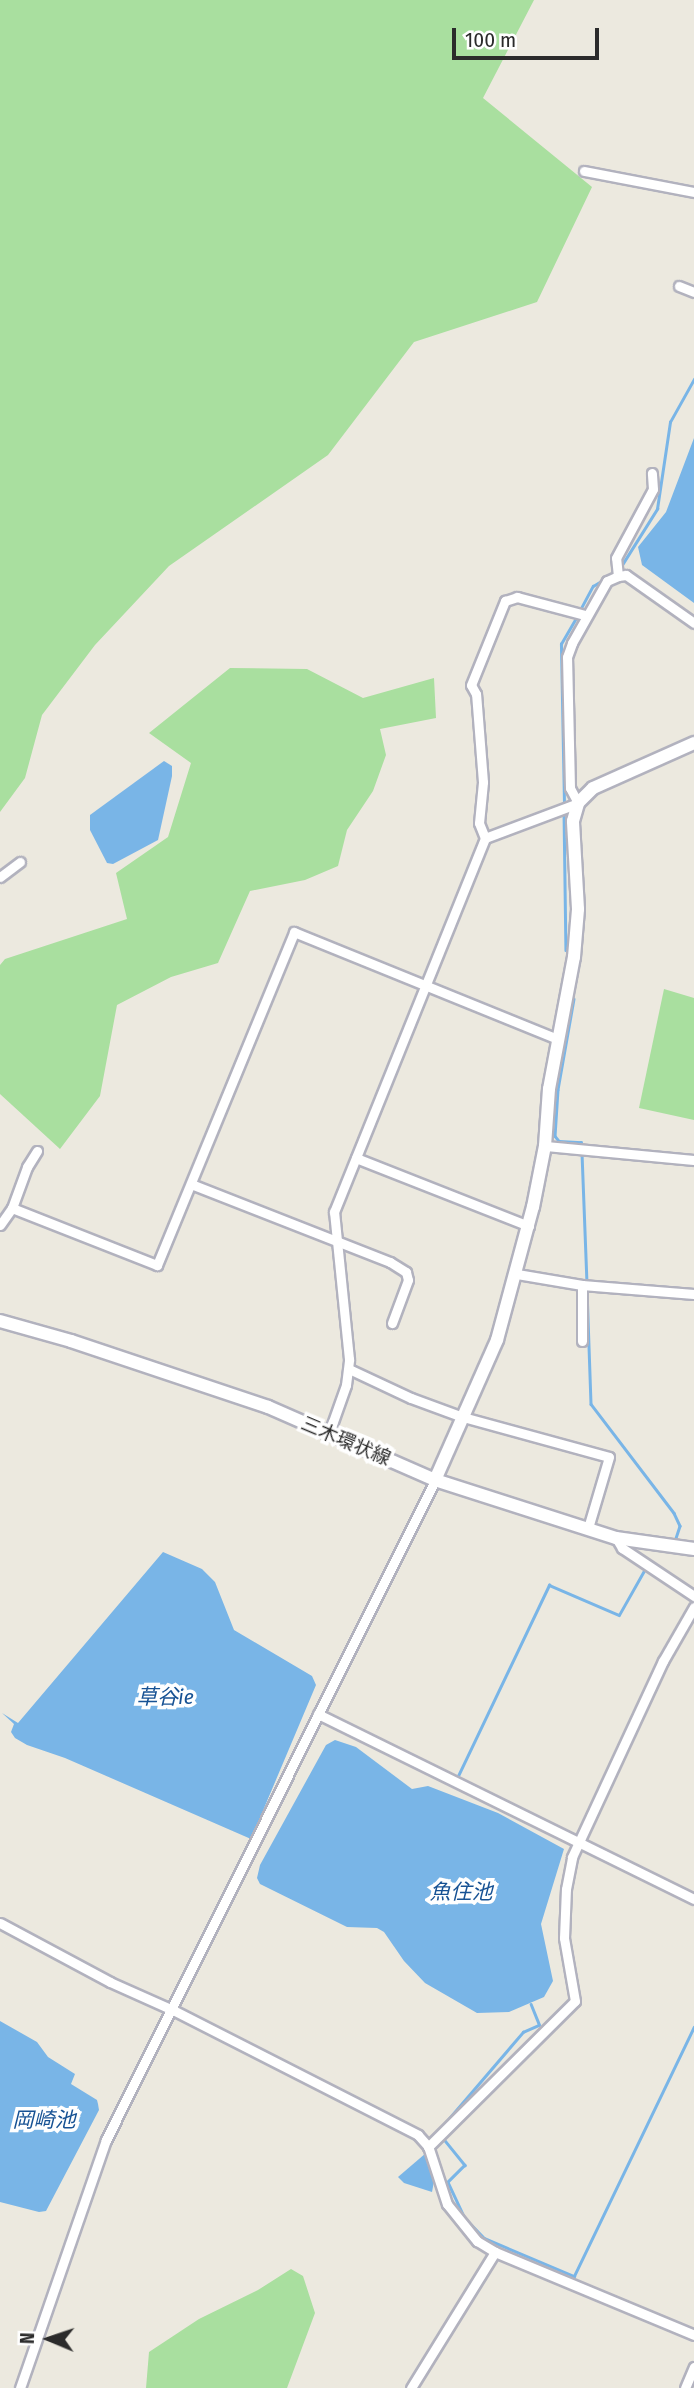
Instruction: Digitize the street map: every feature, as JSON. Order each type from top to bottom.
[{"type":"street","points":[[584,171],[694,192]]},
{"type":"street","points":[[679,286],[694,292]]},
{"type":"street","points":[[618,576],[616,558],[653,488],[652,473]]},
{"type":"street","points":[[20,2388],[106,2140],[435,1480],[497,1340],[529,1226],[545,1146],[549,1089],[575,945],[578,909],[573,821],[578,803],[570,788],[567,657],[585,615],[607,581],[618,576],[626,575],[694,623]]},
{"type":"street","points":[[329,1433],[349,1369],[334,1212],[485,838],[479,822],[484,782],[476,694],[471,685],[505,601],[517,597],[585,615]]},
{"type":"street","points":[[485,838],[578,803],[593,788],[694,743]]},
{"type":"street","points":[[0,877],[20,862]]},
{"type":"street","points":[[12,1209],[157,1265],[295,932],[558,1040]]},
{"type":"street","points":[[545,1146],[694,1160]]},
{"type":"street","points":[[0,1225],[12,1209],[27,1167],[37,1151]]},
{"type":"street","points":[[356,1158],[529,1226]]},
{"type":"street","points":[[191,1184],[390,1262],[406,1272],[408,1280],[392,1323]]},
{"type":"street","points":[[517,1274],[582,1285],[694,1294]]},
{"type":"street","points":[[582,1285],[582,1341]]},
{"type":"street","name":"三木環状線","points":[[0,1321],[268,1407],[435,1480],[617,1538],[694,1549]]},
{"type":"street","points":[[349,1369],[411,1398],[463,1417],[609,1457],[588,1528]]},
{"type":"street","points":[[617,1538],[622,1548],[694,1596]]},
{"type":"street","points":[[428,2147],[575,2001],[564,1938],[566,1889],[577,1843],[663,1661],[694,1607]]},
{"type":"street","points":[[318,1714],[694,1899]]},
{"type":"street","points":[[0,1923],[110,1982],[173,2010],[418,2135],[428,2147],[447,2204],[477,2241],[495,2252],[694,2335]]},
{"type":"street","points":[[414,2387],[495,2252]]},
{"type":"street","points":[[685,2388],[694,2367]]},
{"type":"green space","points":[[0,0],[534,0],[483,98],[592,187],[537,302],[414,342],[328,455],[169,566],[95,645],[42,715],[25,778],[0,812]]},
{"type":"green space","points":[[230,668],[307,669],[363,698],[434,678],[436,718],[380,729],[386,755],[373,791],[347,830],[338,866],[305,880],[250,891],[218,963],[171,977],[117,1005],[100,1096],[60,1149],[0,1094],[0,965],[5,959],[127,919],[116,873],[168,837],[191,763],[149,733]]},
{"type":"green space","points":[[664,989],[694,998],[694,1120],[639,1108]]},
{"type":"green space","points":[[291,2269],[303,2276],[315,2313],[287,2388],[146,2388],[149,2352],[199,2319],[258,2290]]},
{"type":"water","points":[[694,438],[694,603],[642,565],[638,547],[666,512]]},
{"type":"water","points":[[164,761],[172,766],[172,776],[158,840],[113,864],[107,863],[90,830],[90,815]]},
{"type":"water","name":"草谷ie","points":[[163,1552],[202,1569],[215,1582],[234,1630],[312,1676],[316,1685],[251,1839],[65,1758],[27,1745],[15,1738],[11,1732],[14,1724],[2,1713],[18,1723]]},
{"type":"water","name":"魚住池","points":[[335,1740],[356,1747],[412,1789],[428,1786],[498,1813],[564,1849],[541,1924],[553,1981],[544,1997],[509,2012],[477,2013],[425,1983],[404,1961],[384,1932],[377,1928],[347,1927],[260,1884],[257,1878],[260,1865],[326,1745]]},
{"type":"water","name":"岡崎池","points":[[0,2021],[37,2042],[48,2057],[75,2074],[71,2084],[97,2100],[98,2104],[99,2110],[46,2211],[39,2212],[0,2202]]},
{"type":"water","points":[[426,2153],[434,2181],[432,2192],[404,2183],[398,2177]]},
{"type":"waterway","points":[[620,568],[657,509],[670,422],[694,379]]},
{"type":"waterway","points":[[580,610],[593,586],[603,580]]},
{"type":"waterway","points":[[564,804],[561,644],[577,616]]},
{"type":"waterway","points":[[564,811],[566,950]]},
{"type":"waterway","points":[[574,999],[558,1090],[555,1136],[559,1141],[581,1142],[581,1146]]},
{"type":"waterway","points":[[582,1153],[587,1283]]},
{"type":"waterway","points":[[587,1289],[591,1404],[674,1513],[680,1526],[675,1541]]},
{"type":"waterway","points":[[457,1778],[549,1585],[619,1615],[645,1569]]},
{"type":"waterway","points":[[439,2130],[523,2032],[539,2025],[531,2005]]},
{"type":"waterway","points":[[443,2138],[465,2165],[448,2182],[465,2218],[484,2238],[574,2276],[694,2027]]}]
